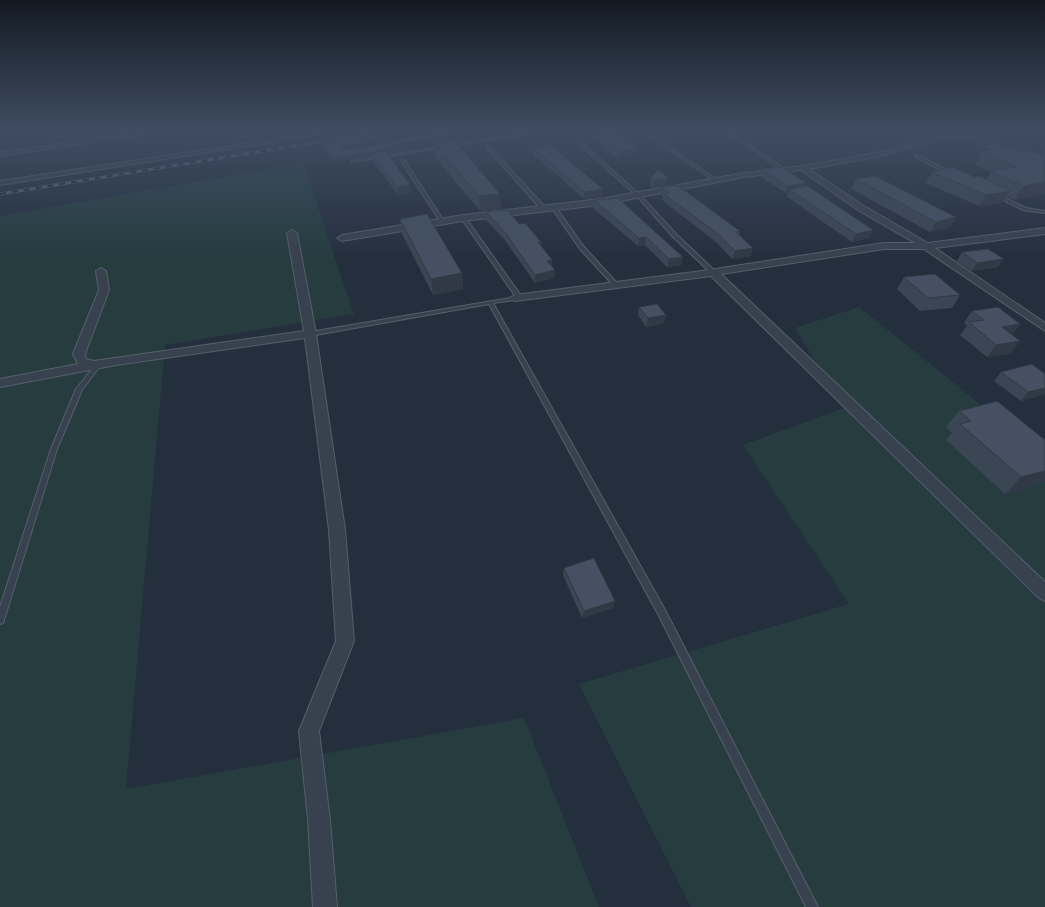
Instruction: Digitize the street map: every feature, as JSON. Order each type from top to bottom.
[{"type":"street","points":[[0,183],[57,173]]},
{"type":"street","points":[[342,238],[463,218],[639,196],[764,173]]},
{"type":"street","points":[[810,173],[861,208],[926,246],[1045,328]]},
{"type":"street","points":[[517,298],[713,272],[875,247],[926,246],[1045,231]]},
{"type":"street","points":[[292,233],[310,334],[337,530],[345,641],[308,731],[319,820],[325,907]]},
{"type":"street","points":[[97,366],[81,362],[79,354],[104,290],[100,271]]},
{"type":"street","points":[[713,272],[1045,593]]},
{"type":"street","points":[[0,383],[126,359],[310,334]]},
{"type":"lane","points":[[411,173],[442,221]]},
{"type":"lane","points":[[512,173],[543,208]]},
{"type":"lane","points":[[613,173],[639,196],[675,236],[713,272]]},
{"type":"lane","points":[[706,173],[717,181]]},
{"type":"lane","points":[[951,173],[958,177]]},
{"type":"lane","points":[[992,193],[1025,209],[1045,212]]},
{"type":"lane","points":[[553,207],[582,248],[616,284]]},
{"type":"lane","points":[[310,334],[517,298],[463,218]]},
{"type":"lane","points":[[490,302],[661,611],[812,907]]},
{"type":"lane","points":[[0,620],[54,449],[78,389],[97,366]]},
{"type":"green space","points":[[244,173],[306,173],[354,314],[165,345],[126,789],[524,718],[599,907],[0,907],[0,216]]},
{"type":"green space","points":[[859,307],[1045,456],[1045,907],[691,907],[579,684],[849,604],[743,445],[844,408],[795,328]]},
{"type":"building","points":[[387,173],[402,173],[410,185],[397,187]]},
{"type":"building","points":[[460,173],[482,173],[500,194],[479,196]]},
{"type":"building","points":[[563,173],[584,173],[603,189],[584,192]]},
{"type":"building","points":[[655,173],[662,173],[668,178],[654,180],[651,178]]},
{"type":"building","points":[[769,173],[791,173],[806,183],[788,186]]},
{"type":"building","points":[[935,173],[966,173],[974,177],[979,176],[1010,191],[986,195]]},
{"type":"building","points":[[996,173],[1045,173],[1045,182],[1023,186]]},
{"type":"building","points":[[875,176],[956,217],[936,222],[856,179]]},
{"type":"building","points":[[677,185],[740,231],[736,232],[753,248],[735,251],[718,234],[664,194],[669,193],[662,188]]},
{"type":"building","points":[[808,186],[873,230],[856,234],[789,189]]},
{"type":"building","points":[[618,198],[683,257],[669,259],[646,237],[639,238],[594,200]]},
{"type":"building","points":[[508,210],[519,224],[525,223],[541,242],[538,242],[552,260],[547,261],[555,270],[535,275],[504,231],[486,212]]},
{"type":"building","points":[[427,214],[462,273],[431,279],[400,219]]},
{"type":"building","points":[[988,249],[1004,259],[977,263],[962,252]]},
{"type":"building","points":[[935,274],[960,295],[928,298],[904,277]]},
{"type":"building","points":[[657,304],[666,315],[648,318],[639,307]]},
{"type":"building","points":[[998,307],[1020,324],[1002,327],[1020,341],[996,345],[969,322],[984,320],[972,311]]},
{"type":"building","points":[[1032,364],[1045,374],[1045,388],[1028,392],[1001,372]]},
{"type":"building","points":[[997,401],[1045,440],[1045,471],[1021,477],[960,424],[971,421],[959,411]]},
{"type":"building","points":[[594,558],[615,601],[584,611],[564,568]]},
{"type":"railway","points":[[0,194],[127,173]]}]
